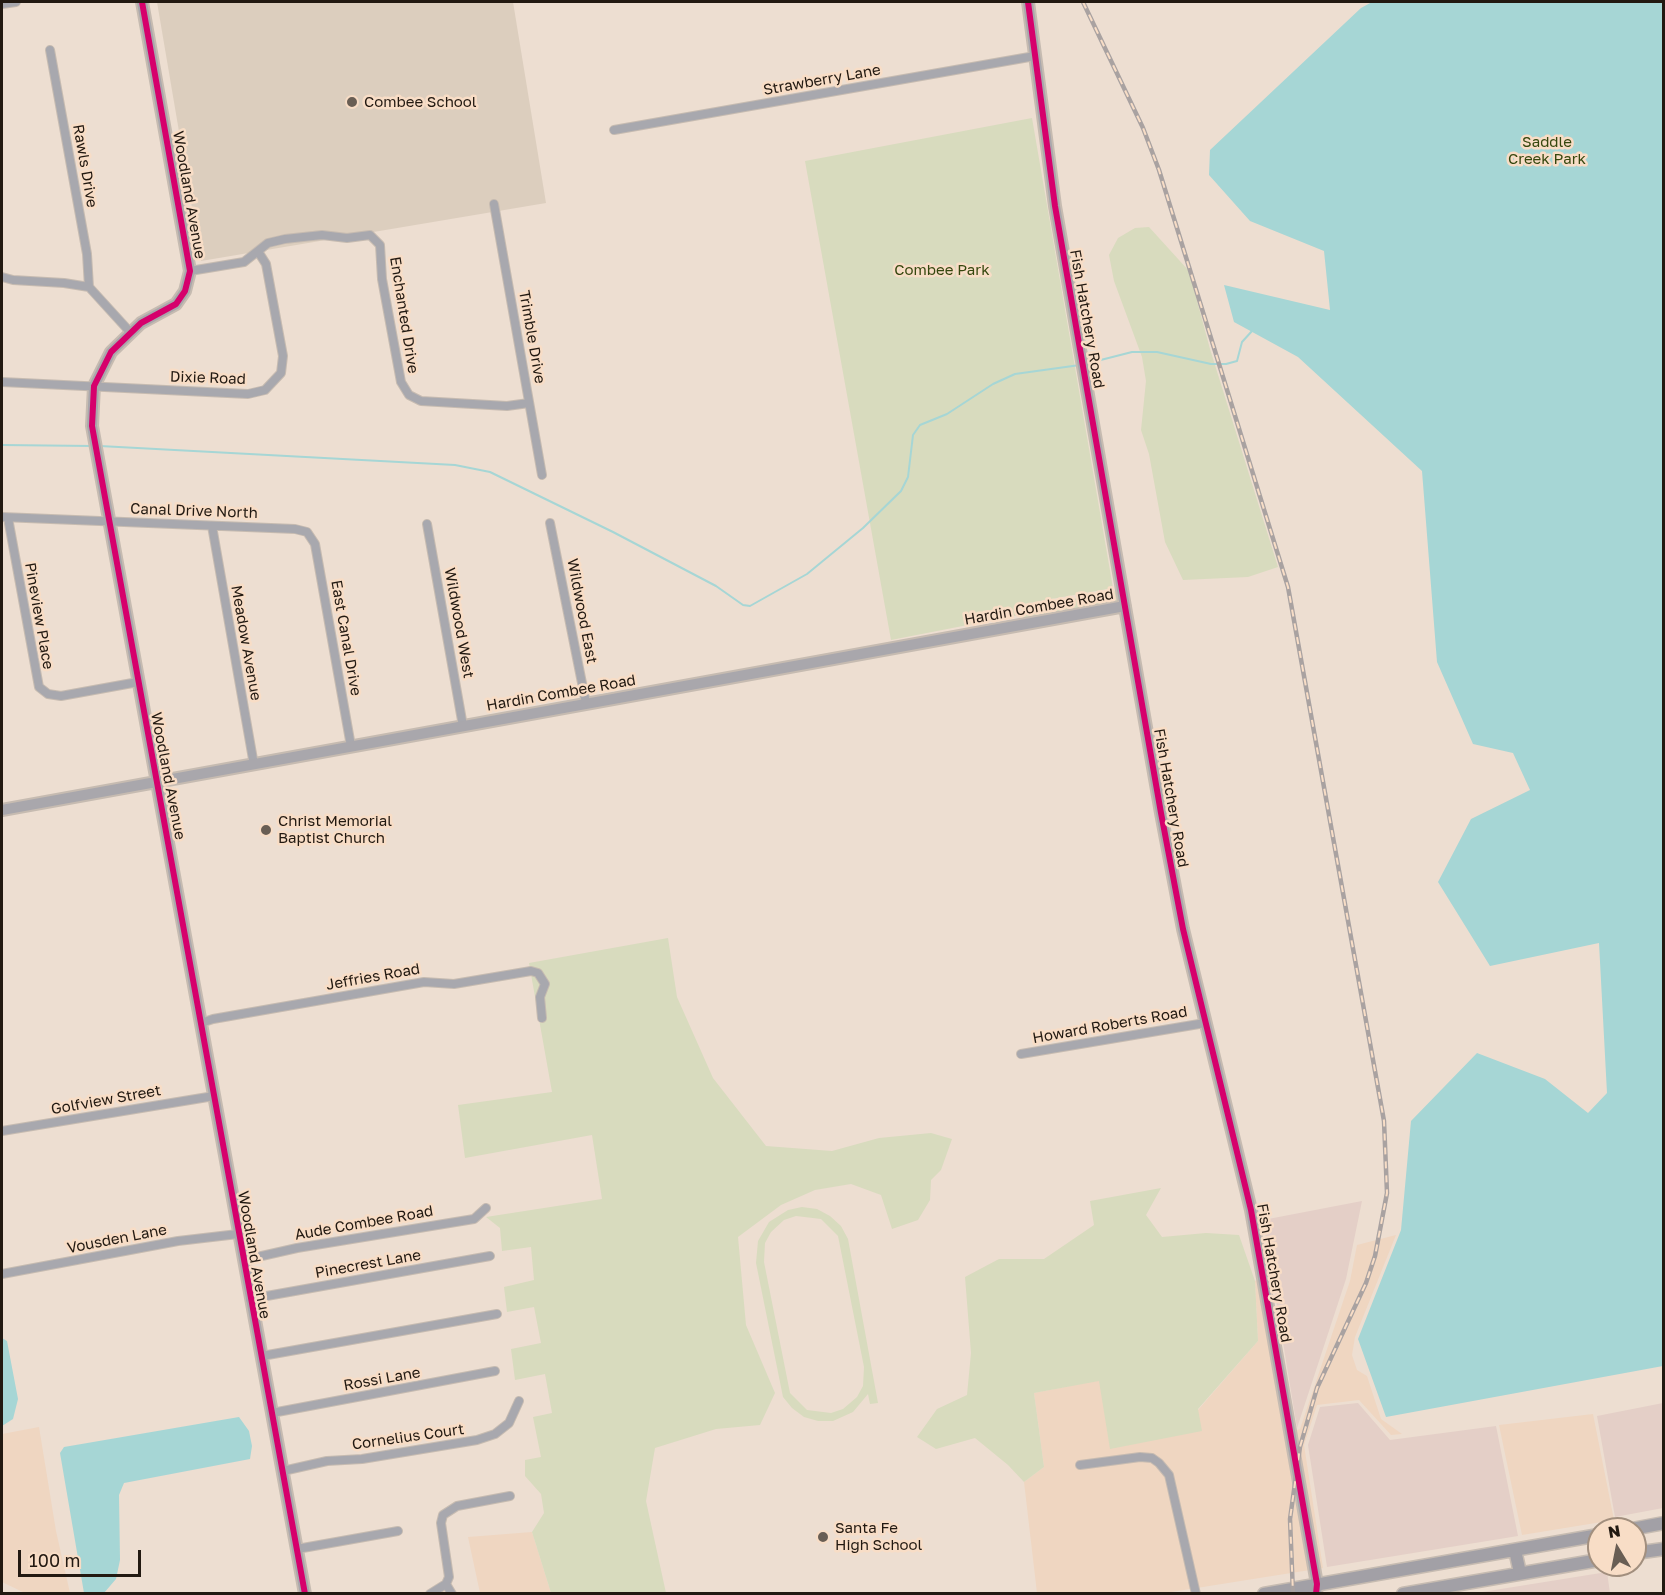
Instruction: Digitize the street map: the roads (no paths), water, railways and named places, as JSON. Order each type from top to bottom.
[{"type":"main road","points":[[1647,1526],[1664,1523]]},
{"type":"main road","points":[[1264,1593],[1316,1589],[1587,1537]]},
{"type":"main road","points":[[1647,1551],[1664,1549]]},
{"type":"main road","points":[[1515,1550],[1520,1573]]},
{"type":"main road","points":[[1403,1593],[1587,1562]]},
{"type":"street","points":[[4,4],[16,2]]},
{"type":"street","name":"Woodland Avenue","points":[[142,2],[190,272],[185,291],[176,304],[130,332],[111,352],[94,386],[92,412],[95,446],[305,1593]]},
{"type":"street","name":"Fish Hatchery Road","points":[[1028,2],[1055,206],[1183,929],[1251,1210],[1316,1589]]},
{"type":"street","name":"Rawls Drive","points":[[50,50],[87,254],[89,287]]},
{"type":"street","name":"Strawberry Lane","points":[[614,130],[1035,57]]},
{"type":"street","name":"Trimble Drive","points":[[494,204],[543,475]]},
{"type":"street","name":"Enchanted Drive","points":[[259,253],[268,243],[293,237],[370,235],[380,245],[382,279],[401,382],[409,394],[421,401],[507,406],[529,403]]},
{"type":"street","points":[[190,272],[244,262],[259,253]]},
{"type":"street","name":"Dixie Road","points":[[2,382],[248,394],[257,393],[272,386],[281,373],[283,356],[266,264],[259,253]]},
{"type":"street","points":[[2,277],[13,280],[64,282],[89,287],[130,332]]},
{"type":"street","name":"Canal Drive North","points":[[5,518],[302,529],[310,536]]},
{"type":"street","name":"Pineview Place","points":[[5,518],[39,687],[55,697],[138,682]]},
{"type":"street","name":"Wildwood East","points":[[550,523],[586,703]]},
{"type":"street","name":"Wildwood West","points":[[427,524],[463,726]]},
{"type":"street","name":"Meadow Avenue","points":[[212,526],[254,765]]},
{"type":"street","name":"East Canal Drive","points":[[310,536],[315,544],[351,746]]},
{"type":"street","name":"Hardin Combee Road","points":[[2,810],[1125,606]]},
{"type":"street","name":"Jeffries Road","points":[[201,1023],[424,982],[454,984],[531,971],[538,973],[545,984],[540,997],[542,1018]]},
{"type":"street","name":"Howard Roberts Road","points":[[1021,1054],[1205,1023]]},
{"type":"street","name":"Golfview Street","points":[[2,1131],[214,1096]]},
{"type":"street","name":"Aude Combee Road","points":[[244,1260],[297,1248],[474,1218],[486,1208]]},
{"type":"street","name":"Vousden Lane","points":[[2,1274],[178,1241],[238,1234]]},
{"type":"street","name":"Pinecrest Lane","points":[[250,1299],[490,1256]]},
{"type":"street","points":[[262,1356],[497,1314]]},
{"type":"street","name":"Rossi Lane","points":[[272,1413],[495,1371]]},
{"type":"street","name":"Cornelius Court","points":[[283,1471],[327,1461],[477,1440],[495,1434],[509,1423],[519,1401]]},
{"type":"street","points":[[1080,1465],[1140,1457],[1152,1458],[1159,1463],[1169,1475],[1196,1593]]},
{"type":"street","points":[[430,1593],[446,1584],[449,1577],[441,1523],[443,1515],[465,1504],[510,1496]]},
{"type":"street","points":[[297,1549],[398,1531]]},
{"type":"street","points":[[446,1584],[452,1593]]},
{"type":"water","points":[[1372,2],[1664,2],[1663,1366],[1386,1417],[1358,1339],[1401,1230],[1411,1121],[1477,1053],[1545,1079],[1588,1113],[1607,1093],[1599,943],[1490,966],[1438,882],[1471,819],[1530,790],[1513,753],[1473,744],[1437,662],[1422,471],[1298,357],[1234,322],[1224,285],[1330,310],[1324,251],[1250,221],[1209,175],[1210,150],[1361,8]]},
{"type":"water","points":[[2,1338],[7,1341],[18,1399],[13,1419],[2,1426]]},
{"type":"water","points":[[239,1417],[249,1431],[252,1446],[250,1459],[124,1483],[119,1495],[120,1560],[116,1579],[104,1593],[84,1593],[60,1453],[64,1447]]},
{"type":"waterway","points":[[1085,364],[1132,352],[1157,352],[1211,364],[1226,364],[1237,361],[1242,342],[1252,331]]},
{"type":"waterway","points":[[100,446],[455,465],[490,472],[613,532],[716,586],[743,605],[750,606],[807,574],[863,528],[901,491],[908,477],[913,435],[920,425],[947,414],[993,384],[1015,374],[1080,365]]},
{"type":"waterway","points":[[2,445],[92,446]]},
{"type":"railway","points":[[1083,2],[1143,128],[1159,170],[1288,587],[1384,1121],[1387,1193],[1375,1256],[1366,1283],[1317,1388],[1300,1447],[1290,1519],[1293,1594]]},
{"type":"place","name":"Combee School","points":[[352,102]]},
{"type":"place","name":"Christ Memorial Baptist Church","points":[[266,830]]},
{"type":"place","name":"Santa Fe High School","points":[[823,1537]]},
{"type":"park label","name":"Saddle Creek Park","points":[[1547,150]]},
{"type":"park label","name":"Combee Park","points":[[942,270]]}]
